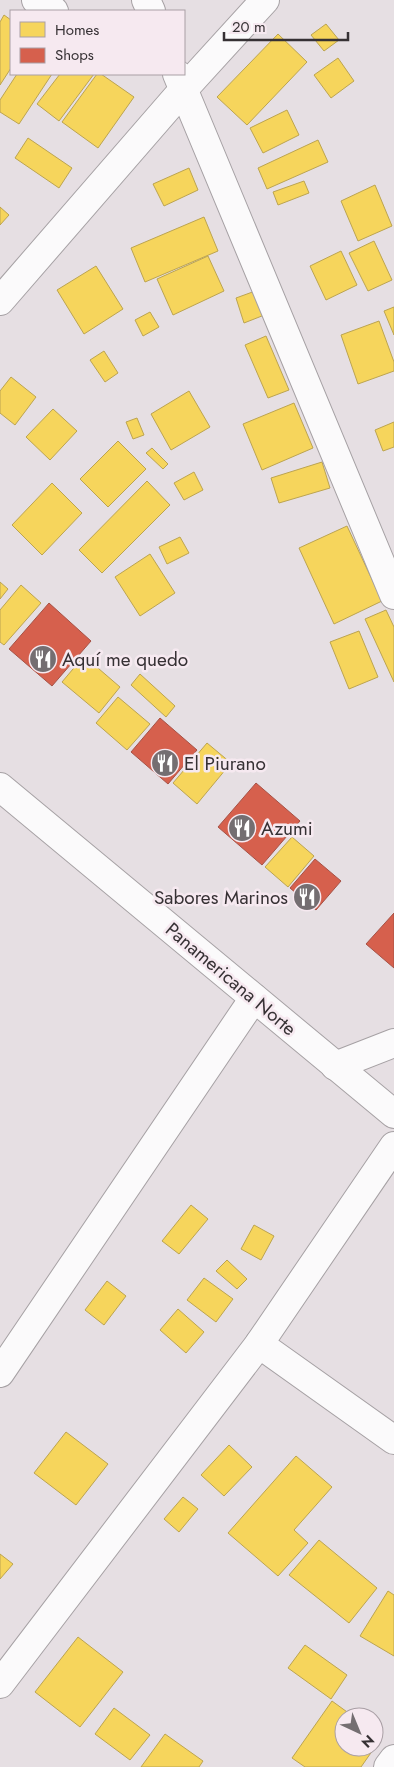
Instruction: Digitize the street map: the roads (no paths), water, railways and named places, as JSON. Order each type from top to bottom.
[{"type":"main road","points":[[36,0],[52,10]]},
{"type":"main road","points":[[0,301],[180,82],[266,0]]},
{"type":"main road","points":[[160,75],[180,82],[394,595]]},
{"type":"main road","name":"Panamericana Norte","points":[[0,786],[394,1114]]},
{"type":"main road","points":[[0,1373],[254,998]]},
{"type":"main road","points":[[335,1066],[394,1043]]},
{"type":"main road","points":[[0,1684],[259,1344],[394,1146]]},
{"type":"main road","points":[[259,1344],[394,1440]]},
{"type":"main road","points":[[388,1767],[394,1759]]},
{"type":"place","name":"Aquí me quedo","points":[[43,659]]},
{"type":"place","name":"El Piurano","points":[[165,763]]},
{"type":"place","name":"Azumi","points":[[242,828]]},
{"type":"place","name":"Sabores Marinos","points":[[307,897]]}]
